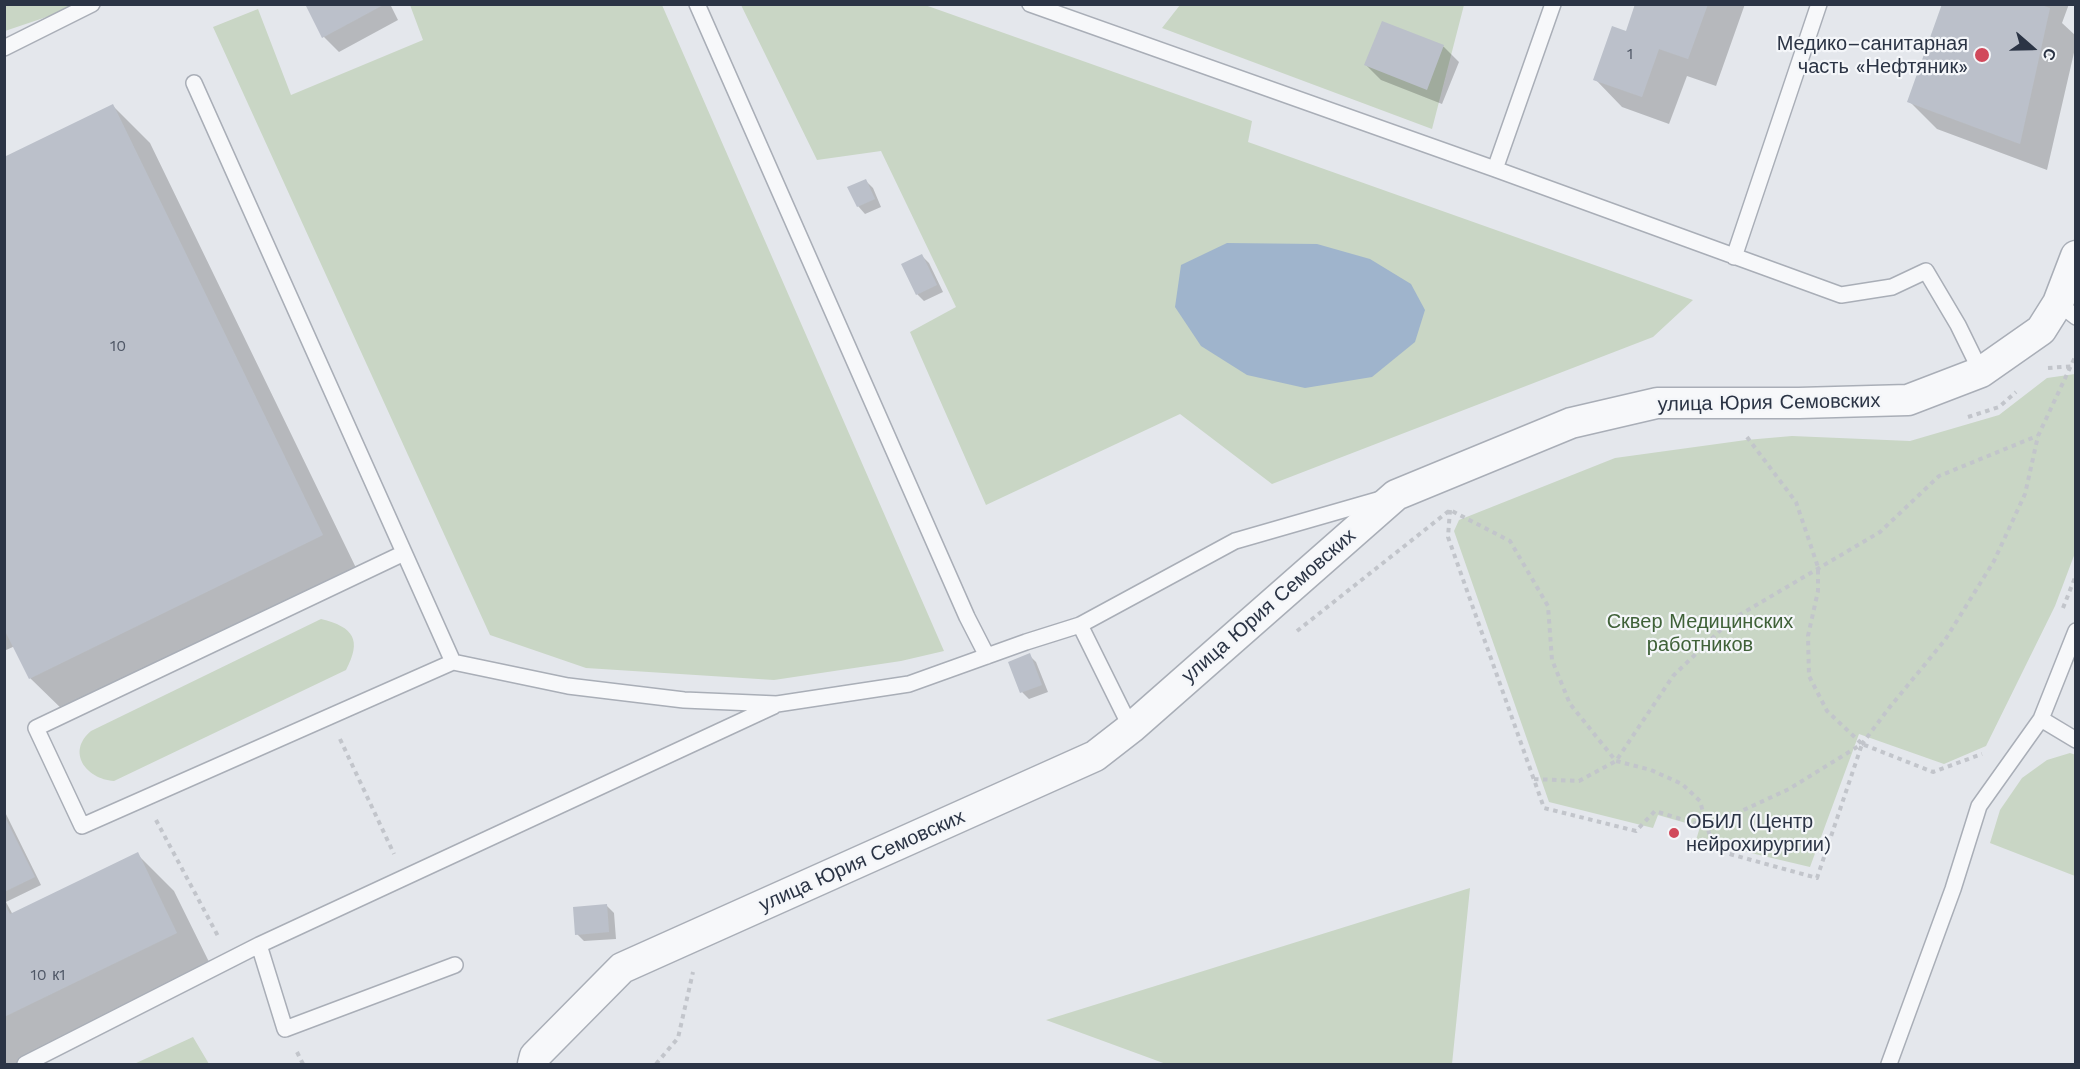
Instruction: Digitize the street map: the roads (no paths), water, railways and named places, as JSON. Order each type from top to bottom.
[{"type":"street","name":"улица Юрия Семовских","points":[[533,1065],[535,1056],[622,968],[1095,756],[1131,728],[1396,495],[1571,423],[1657,403],[1908,400],[1981,372],[2067,310],[2076,256]]},
{"type":"lane","points":[[4,48],[92,4]]},
{"type":"lane","points":[[697,4],[967,617],[987,656]]},
{"type":"lane","points":[[1030,4],[1841,295],[1892,287],[1926,271],[1958,325],[1981,372]]},
{"type":"lane","points":[[1495,169],[1553,4]]},
{"type":"lane","points":[[1734,257],[1819,4]]},
{"type":"lane","points":[[194,83],[453,662]]},
{"type":"lane","points":[[404,553],[36,728],[82,826],[453,662],[568,686],[684,700],[777,704],[909,684],[1080,625],[1235,542],[1396,495]]},
{"type":"lane","points":[[1080,625],[1131,728]]},
{"type":"lane","points":[[1889,1065],[1953,889],[1979,806],[2041,719],[2076,631]]},
{"type":"lane","points":[[25,1065],[259,945],[777,704]]},
{"type":"lane","points":[[2041,719],[2076,740]]},
{"type":"lane","points":[[259,945],[285,1029],[455,965]]},
{"type":"water","points":[[1227,243],[1317,244],[1370,259],[1411,284],[1425,310],[1415,342],[1372,377],[1305,388],[1247,375],[1201,346],[1175,307],[1181,265]]},
{"type":"place","name":"Медико–санитарная часть «Нефтяник»","points":[[1982,55]]},
{"type":"place","name":"ОБИЛ (Центр нейрохирургии)","points":[[1674,833]]},
{"type":"park label","name":"Сквер Медицинских работников","points":[[1700,634]]}]
